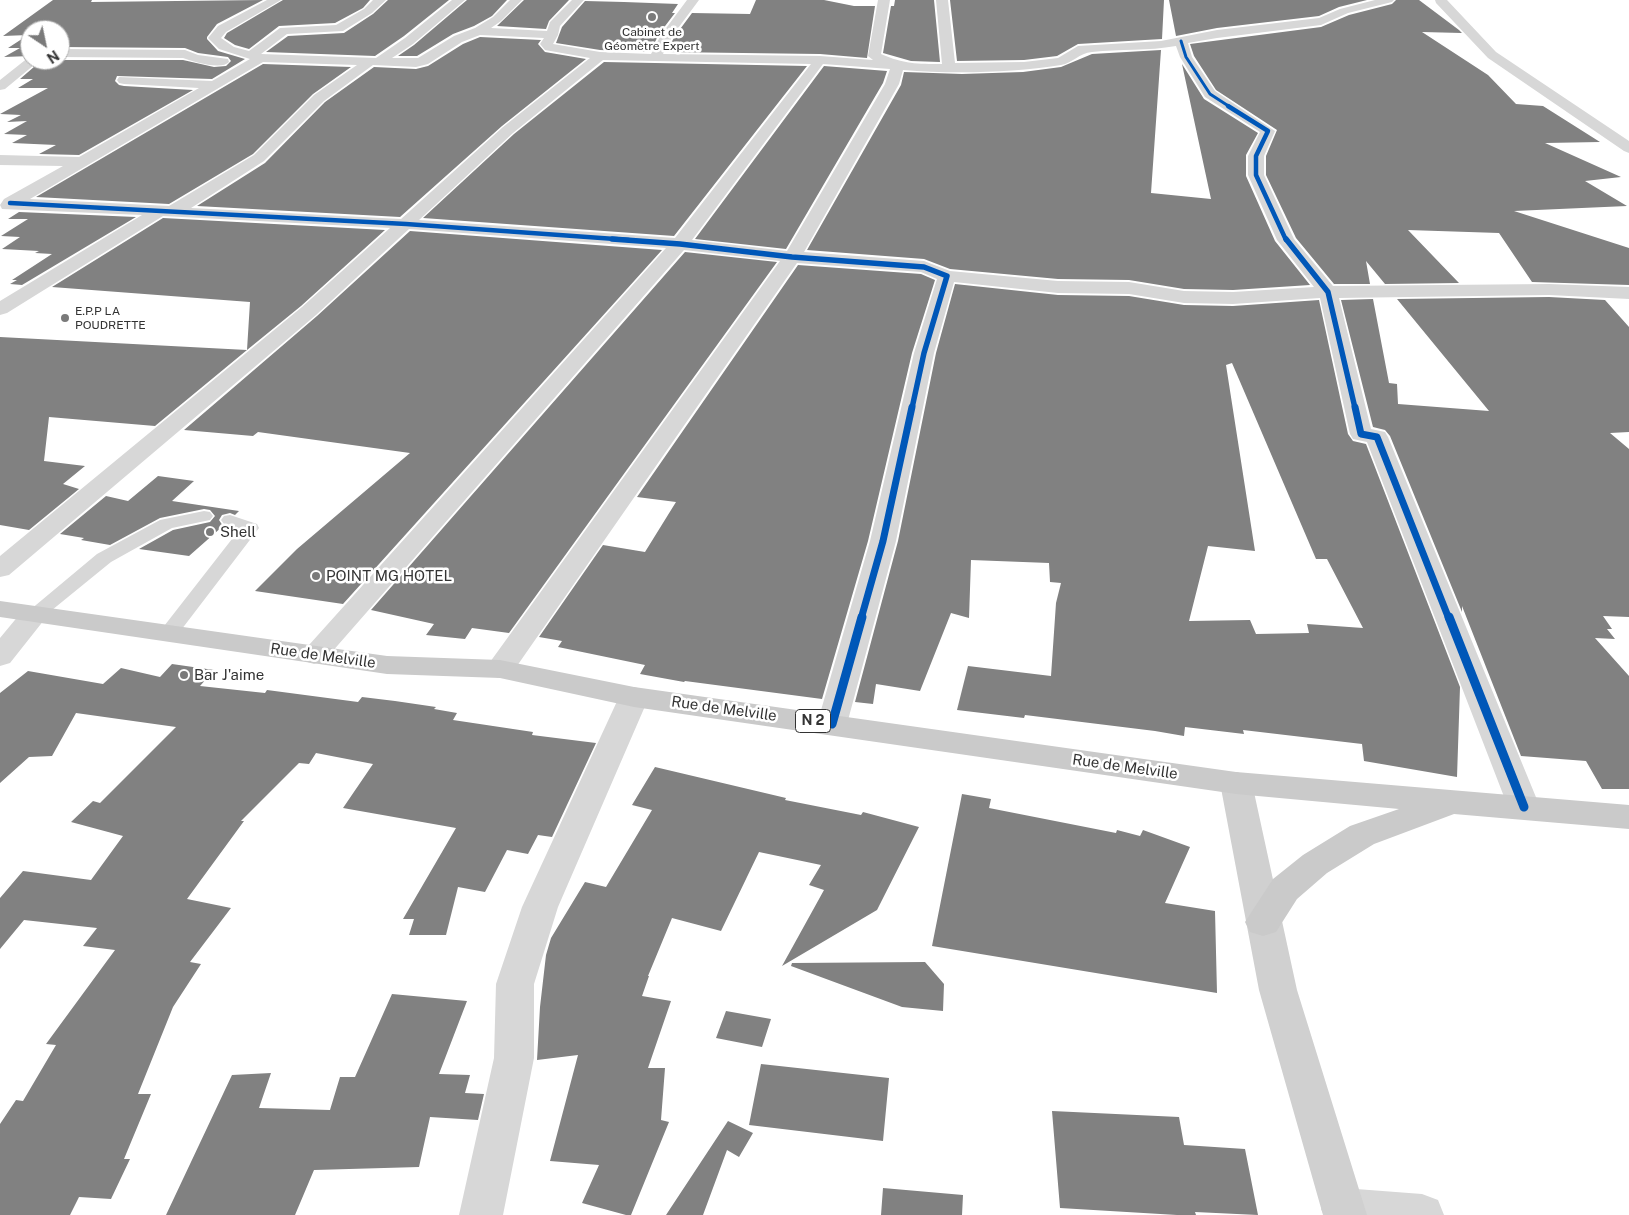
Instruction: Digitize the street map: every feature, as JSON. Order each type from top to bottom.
[{"type":"main road","name":"Rue de Melville","points":[[0,609],[387,665],[500,669],[634,697],[1236,783],[1629,817]]},
{"type":"main road","points":[[1236,783],[1278,990],[1344,1212]]},
{"type":"main road","points":[[1263,922],[1285,889],[1315,864],[1362,834],[1452,802]]},
{"type":"street","points":[[275,0],[222,29],[214,38],[219,46],[256,57],[375,62],[423,61],[458,39],[479,31],[497,19],[516,0]]},
{"type":"street","points":[[7,202],[82,162],[213,85],[256,57],[284,31],[339,28],[368,11],[380,0]]},
{"type":"street","points":[[0,309],[259,158],[319,98],[409,40],[459,0]]},
{"type":"street","points":[[578,0],[554,26],[552,35],[546,44],[549,47],[600,56],[820,60],[898,66],[949,67],[1024,66],[1062,61],[1078,50],[1161,45],[1217,34],[1321,21],[1344,11],[1388,0]]},
{"type":"street","points":[[655,58],[667,35],[693,0]]},
{"type":"street","points":[[884,0],[874,56],[898,66]]},
{"type":"street","points":[[942,0],[949,67]]},
{"type":"street","points":[[1438,0],[1492,55],[1629,148]]},
{"type":"street","points":[[479,31],[552,35]]},
{"type":"street","points":[[1181,40],[1186,57],[1210,94],[1268,131],[1256,156],[1256,175],[1286,240],[1328,292],[1360,434],[1377,437],[1524,807]]},
{"type":"street","points":[[70,52],[185,54],[231,51]]},
{"type":"street","points":[[185,54],[195,58],[223,62]]},
{"type":"street","points":[[0,569],[301,318],[508,130],[600,56]]},
{"type":"street","points":[[314,655],[680,244],[820,60]]},
{"type":"street","points":[[500,669],[792,257],[822,208],[887,92],[898,66]]},
{"type":"street","points":[[0,86],[21,70]]},
{"type":"street","points":[[124,80],[213,85]]},
{"type":"street","points":[[0,160],[82,162]]},
{"type":"street","points":[[7,202],[406,224],[680,244],[792,257],[924,266],[947,276],[1058,287],[1129,288],[1184,297],[1233,298],[1328,292],[1566,289],[1598,293],[1629,293]]},
{"type":"street","points":[[832,724],[883,541],[924,353],[947,276]]},
{"type":"street","points":[[0,657],[34,614]]},
{"type":"street","points":[[481,1215],[514,1058],[515,984],[540,907],[634,697]]},
{"type":"street","points":[[1344,1212],[1422,1215]]},
{"type":"lane","points":[[34,614],[104,558],[166,524],[204,516]]},
{"type":"lane","points":[[168,634],[250,528],[230,520]]},
{"type":"building","points":[[53,0],[92,0],[91,2],[263,0],[217,24],[207,37],[218,51],[245,59],[212,79],[117,76],[115,81],[119,85],[124,86],[193,90],[79,155],[39,154],[56,145],[12,143],[27,135],[4,134],[27,121],[7,122],[21,115],[0,114],[48,88],[18,88],[33,79],[20,79],[30,70],[70,70],[70,60],[183,60],[214,67],[226,66],[231,61],[228,57],[198,53],[185,48],[70,47],[70,20],[25,20]]},
{"type":"building","points":[[283,0],[370,0],[363,8],[335,23],[279,26],[249,49],[235,45],[224,38],[227,33]]},
{"type":"building","points":[[388,0],[449,0],[404,36],[375,56],[266,52],[288,36],[344,33],[373,14]]},
{"type":"building","points":[[467,0],[507,0],[492,16],[474,26],[453,34],[417,56],[398,56],[414,45]]},
{"type":"building","points":[[524,0],[569,0],[549,21],[546,29],[497,26]]},
{"type":"building","points":[[756,0],[824,0],[854,6],[875,6],[867,58],[820,54],[666,52],[692,13],[750,14]]},
{"type":"building","points":[[895,0],[934,0],[940,62],[911,61],[883,53],[891,6],[894,6]]},
{"type":"building","points":[[950,0],[1164,0],[1162,39],[1078,44],[1057,56],[1024,60],[957,61]]},
{"type":"building","points":[[1169,0],[1367,0],[1339,7],[1319,16],[1217,28],[1176,36]]},
{"type":"building","points":[[1396,0],[1419,0],[1459,30],[1462,33],[1422,32],[1488,75],[1516,104],[1543,106],[1600,142],[1545,143],[1621,177],[1585,181],[1627,206],[1514,211],[1629,248],[1629,285],[1532,282],[1499,233],[1408,230],[1459,283],[1385,284],[1366,261],[1370,284],[1334,284],[1296,238],[1266,175],[1266,156],[1277,130],[1216,90],[1194,56],[1190,44],[1321,27],[1349,15],[1392,4]]},
{"type":"building","points":[[585,1],[678,4],[672,13],[675,13],[659,34],[650,52],[600,50],[556,43],[562,27]]},
{"type":"building","points":[[20,24],[20,35],[3,36]]},
{"type":"building","points":[[480,37],[541,40],[538,44],[545,52],[586,59],[502,126],[400,217],[197,206],[265,163],[325,102],[374,67],[416,69],[428,66],[463,44]]},
{"type":"building","points":[[20,40],[20,48],[8,48]]},
{"type":"building","points":[[20,48],[20,56],[4,57]]},
{"type":"building","points":[[1161,50],[1151,193],[1211,199],[1182,64],[1204,99],[1258,133],[1246,155],[1246,176],[1275,241],[1310,285],[1233,290],[1184,289],[1129,280],[1058,279],[950,269],[924,259],[807,250],[901,85],[904,72],[962,74],[1023,72],[1061,67],[1092,54]]},
{"type":"building","points":[[604,62],[807,66],[674,236],[423,218],[514,134]]},
{"type":"building","points":[[263,64],[351,67],[313,94],[253,154],[169,204],[36,197]]},
{"type":"building","points":[[824,66],[887,71],[883,83],[786,249],[695,239]]},
{"type":"building","points":[[19,212],[136,217],[22,285],[10,284],[17,280],[12,280],[52,254],[35,253],[39,251],[2,249],[20,237],[1,236],[28,219],[8,219]]},
{"type":"building","points":[[163,218],[385,230],[301,306],[247,350],[250,302],[52,287]]},
{"type":"building","points":[[410,231],[662,250],[343,604],[255,591],[297,549],[410,453],[258,432],[253,436],[184,430],[317,316]]},
{"type":"building","points":[[685,252],[777,262],[509,633],[472,628],[465,639],[426,635],[434,624],[371,610]]},
{"type":"building","points":[[798,265],[921,274],[935,280],[912,353],[868,541],[822,699],[684,682],[640,674],[645,665],[558,647],[562,641],[539,637],[603,545],[645,552],[676,502],[637,497]]},
{"type":"building","points":[[955,284],[1058,295],[1129,296],[1184,305],[1233,306],[1319,300],[1348,434],[1353,441],[1366,444],[1460,687],[1457,777],[1364,761],[1362,744],[1243,730],[1244,734],[1185,727],[1184,736],[1025,715],[1024,718],[957,710],[968,666],[1051,676],[1056,603],[1061,583],[1050,582],[1049,563],[971,560],[969,618],[951,613],[920,691],[876,684],[873,704],[855,702],[898,541],[936,353]],"holes":[[[1232,363],[1316,559],[1327,559],[1363,628],[1307,624],[1309,633],[1256,634],[1250,620],[1189,621],[1208,546],[1255,551],[1226,365]]]},
{"type":"building","points":[[1549,297],[1605,300],[1629,327],[1629,432],[1610,433],[1629,449],[1629,617],[1603,616],[1612,629],[1607,629],[1615,639],[1595,638],[1629,676],[1629,789],[1602,789],[1586,761],[1521,756],[1462,606],[1462,612],[1390,436],[1385,430],[1373,427],[1341,300],[1373,299],[1389,383],[1397,384],[1398,404],[1489,411],[1397,299]]},
{"type":"building","points":[[0,337],[247,350],[155,426],[49,417],[44,461],[85,466],[63,484],[79,489],[29,530],[0,525]]},
{"type":"building","points":[[158,476],[194,481],[172,501],[239,511],[235,515],[230,513],[222,515],[219,520],[223,526],[189,556],[139,549],[173,530],[210,522],[215,516],[210,510],[204,509],[160,518],[110,545],[60,534],[106,496],[128,501]]},
{"type":"building","points":[[172,664],[214,670],[200,686],[265,693],[267,690],[358,702],[362,697],[395,701],[436,707],[434,709],[457,713],[453,720],[533,732],[532,735],[596,743],[552,837],[538,835],[528,854],[507,850],[485,892],[458,887],[446,935],[409,935],[414,919],[403,919],[456,828],[343,808],[373,764],[316,753],[309,764],[299,763],[241,821],[244,821],[187,899],[231,908],[190,962],[201,964],[173,1007],[138,1094],[151,1094],[124,1159],[130,1159],[111,1199],[79,1197],[70,1215],[0,1215],[0,1124],[16,1100],[23,1101],[56,1045],[46,1044],[115,950],[83,946],[97,928],[24,920],[0,949],[0,898],[23,871],[91,880],[123,836],[71,822],[93,801],[100,803],[176,727],[76,713],[52,756],[29,757],[0,783],[0,693],[28,671],[103,684],[121,668],[160,677]]},
{"type":"building","points":[[655,767],[786,798],[785,800],[861,815],[863,812],[919,827],[877,910],[782,966],[824,890],[809,885],[821,865],[759,852],[721,931],[672,918],[648,976],[642,996],[671,1001],[648,1068],[665,1068],[661,1120],[669,1122],[631,1215],[626,1215],[582,1203],[599,1165],[550,1161],[578,1055],[537,1060],[540,1007],[546,955],[551,938],[585,882],[606,887],[652,810],[632,805]]},
{"type":"building","points":[[962,794],[991,799],[989,808],[1116,833],[1117,830],[1140,836],[1143,830],[1190,847],[1165,903],[1215,911],[1217,993],[932,946]]},
{"type":"building","points":[[925,962],[944,984],[943,1011],[902,1007],[791,966],[792,963]]},
{"type":"building","points":[[392,994],[467,1001],[439,1074],[470,1075],[465,1093],[484,1094],[478,1120],[430,1117],[419,1167],[314,1170],[295,1215],[166,1215],[232,1075],[271,1073],[259,1108],[330,1110],[340,1077],[355,1077]]},
{"type":"building","points":[[726,1011],[771,1019],[762,1047],[716,1038]]},
{"type":"building","points":[[761,1064],[889,1078],[883,1141],[749,1125]]},
{"type":"building","points":[[1052,1111],[1179,1117],[1184,1145],[1245,1149],[1258,1215],[1195,1212],[1196,1215],[1177,1215],[1060,1208]]},
{"type":"building","points":[[728,1121],[753,1133],[739,1157],[727,1150],[703,1215],[666,1215]]},
{"type":"building","points":[[883,1188],[963,1195],[962,1215],[881,1215]]},
{"type":"cycle path","points":[[1181,41],[1186,57],[1210,94],[1268,131],[1256,156],[1256,175],[1286,240],[1328,292],[1361,434],[1377,437],[1524,807]]},
{"type":"cycle path","points":[[10,203],[406,224],[680,244],[792,257],[924,267],[947,276],[924,353],[883,541],[832,724]]},
{"type":"place","name":"Cabinet de Géomètre Expert","points":[[652,17]]},
{"type":"place","name":"E.P.P LA POUDRETTE","points":[[65,318]]},
{"type":"place","name":"Shell","points":[[210,532]]},
{"type":"place","name":"POINT MG HOTEL","points":[[316,576]]},
{"type":"place","name":"Bar J'aime","points":[[184,675]]}]
